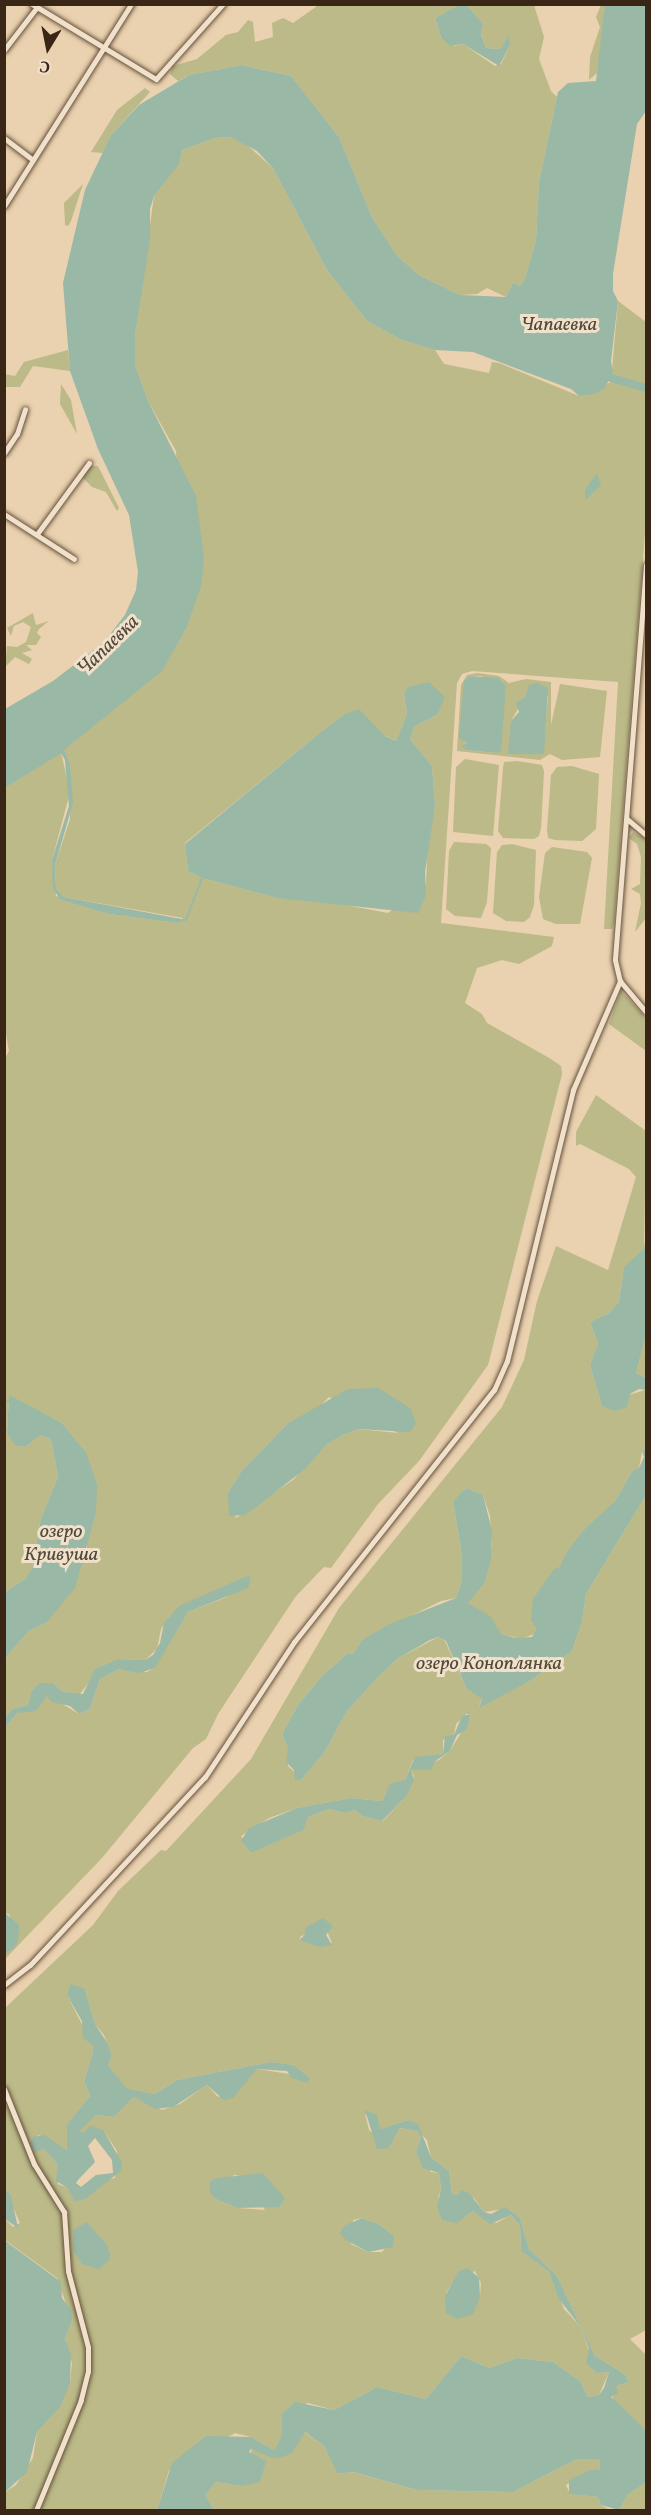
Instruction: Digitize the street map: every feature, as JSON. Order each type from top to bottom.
[{"type":"street","points":[[4,206],[104,51],[131,4]]},
{"type":"street","points":[[4,50],[36,6],[104,51],[156,79],[223,4]]},
{"type":"street","points":[[4,138],[33,160]]},
{"type":"street","points":[[4,453],[26,409]]},
{"type":"street","points":[[37,534],[89,463]]},
{"type":"street","points":[[4,514],[74,559]]},
{"type":"street","points":[[646,565],[615,960],[620,981],[646,1012]]},
{"type":"street","points":[[627,819],[646,835]]},
{"type":"street","points":[[4,1985],[30,1965],[205,1778],[294,1642],[494,1390],[507,1361],[573,1090],[620,981]]},
{"type":"street","points":[[4,2089],[34,2164],[64,2212],[68,2271],[88,2347],[88,2371],[81,2400],[36,2511]]},
{"type":"shaded area","points":[[320,4],[462,5],[435,18],[441,37],[454,46],[463,44],[495,66],[501,64],[510,45],[508,37],[500,49],[486,48],[481,33],[483,24],[467,5],[534,5],[544,37],[539,59],[551,91],[557,97],[539,182],[536,240],[525,278],[520,286],[513,282],[506,297],[487,288],[477,294],[460,295],[419,275],[397,256],[372,217],[339,137],[291,76],[242,65],[189,75],[178,81],[170,74],[173,66],[197,59],[226,35],[238,32],[248,20],[253,22],[255,42],[273,37],[272,23],[283,18],[293,23]]},
{"type":"shaded area","points":[[601,5],[605,5],[597,73],[589,80],[590,57],[600,27],[596,17]]},
{"type":"shaded area","points":[[145,88],[150,92],[111,135],[103,153],[91,152],[117,110]]},
{"type":"shaded area","points":[[215,138],[240,139],[273,168],[327,270],[367,321],[402,340],[435,350],[444,364],[489,373],[492,362],[499,363],[579,396],[611,382],[618,301],[646,322],[646,521],[612,929],[604,929],[618,682],[472,671],[462,674],[457,683],[441,923],[554,937],[552,946],[519,964],[502,960],[477,968],[465,1003],[482,1014],[487,1023],[561,1066],[562,1074],[488,1365],[419,1461],[378,1504],[331,1568],[324,1567],[296,1596],[218,1714],[206,1739],[193,1748],[102,1858],[5,1959],[5,1953],[18,1941],[9,1914],[5,1913],[5,1728],[17,1713],[47,1695],[79,1714],[90,1709],[100,1679],[119,1669],[147,1672],[154,1668],[188,1612],[227,1597],[247,1576],[170,1616],[161,1629],[157,1649],[145,1660],[118,1659],[102,1666],[79,1695],[63,1692],[53,1683],[39,1683],[31,1692],[28,1705],[12,1709],[5,1717],[5,1658],[29,1631],[46,1623],[86,1553],[88,1531],[86,1452],[62,1423],[9,1396],[7,1433],[17,1446],[26,1447],[40,1435],[51,1439],[58,1477],[41,1518],[32,1568],[25,1579],[5,1592],[4,1060],[9,1051],[4,1023],[5,788],[61,752],[70,792],[70,764],[63,750],[162,670],[186,629],[176,451],[148,401],[135,365],[135,335],[154,196],[178,164],[182,150]],"holes":[[[429,682],[437,715],[415,726],[410,739],[432,766],[435,806],[428,838],[426,884],[388,913],[319,900],[277,898],[202,878],[188,871],[185,843],[317,735],[343,715],[396,741],[407,714],[404,696],[408,688]],[[70,792],[70,819],[55,865],[56,888],[64,897],[183,918],[177,923],[109,914],[56,896],[52,860]],[[329,1397],[398,1433],[358,1429],[341,1436],[326,1445],[293,1480],[236,1518],[228,1493],[241,1472],[287,1424],[316,1410]]]},
{"type":"shaded area","points":[[83,184],[71,221],[68,226],[65,225],[64,203]]},
{"type":"shaded area","points":[[68,350],[70,371],[33,366],[20,387],[5,387],[4,374],[15,376],[24,362]]},
{"type":"shaded area","points":[[61,384],[71,400],[77,434],[60,404]]},
{"type":"shaded area","points":[[89,466],[98,466],[119,508],[117,511],[106,492],[92,487],[81,476]]},
{"type":"shaded area","points":[[33,613],[36,625],[49,621],[39,629],[37,633],[41,637],[36,645],[26,645],[32,650],[22,653],[32,659],[29,664],[15,657],[5,667],[7,646],[17,647],[26,642],[31,627],[23,622],[14,626],[11,636],[7,628]]},
{"type":"shaded area","points":[[477,673],[499,676],[509,683],[526,679],[551,682],[551,725],[560,684],[607,691],[600,757],[562,760],[550,754],[540,760],[457,751],[461,685],[464,680],[467,675]],"holes":[[[470,676],[481,676],[506,686],[497,753],[466,750],[464,680]],[[527,693],[548,696],[543,754],[511,721]]]},
{"type":"shaded area","points":[[465,759],[499,765],[493,836],[453,832],[456,767]]},
{"type":"shaded area","points":[[517,761],[542,765],[544,771],[541,828],[539,836],[534,839],[503,838],[498,831],[504,762]]},
{"type":"shaded area","points":[[572,766],[599,774],[596,829],[582,841],[555,840],[548,838],[547,830],[551,775],[557,767]]},
{"type":"shaded area","points":[[633,832],[646,839],[646,918],[635,932],[641,903],[640,894],[631,889],[640,884],[641,857],[637,844],[629,838]]},
{"type":"shaded area","points":[[454,842],[486,844],[491,848],[487,902],[481,918],[455,916],[446,909],[449,851]]},
{"type":"shaded area","points":[[512,844],[536,850],[534,905],[530,917],[524,922],[506,921],[493,913],[497,852],[502,845]]},
{"type":"shaded area","points":[[552,847],[587,852],[592,858],[580,924],[556,924],[543,919],[539,897],[545,853]]},
{"type":"shaded area","points":[[621,991],[646,1018],[646,1051],[609,1024]]},
{"type":"shaded area","points":[[596,1095],[646,1131],[644,1249],[638,1259],[624,1267],[619,1302],[609,1313],[590,1322],[598,1343],[590,1365],[602,1406],[627,1407],[629,1395],[645,1390],[646,1378],[646,1448],[642,1451],[639,1468],[633,1470],[615,1501],[567,1551],[537,1633],[521,1639],[501,1634],[468,1603],[488,1569],[492,1544],[490,1516],[483,1495],[467,1488],[453,1502],[462,1555],[462,1580],[456,1598],[441,1601],[362,1640],[353,1654],[348,1653],[324,1674],[298,1705],[282,1734],[288,1747],[288,1766],[302,1779],[324,1753],[347,1711],[379,1676],[397,1659],[438,1637],[445,1641],[466,1688],[482,1698],[479,1707],[530,1681],[572,1651],[582,1622],[586,1594],[646,1495],[646,2330],[630,2339],[646,2355],[646,2430],[612,2400],[616,2386],[629,2382],[625,2374],[595,2356],[557,2276],[529,2249],[520,2218],[498,2210],[484,2212],[474,2198],[452,2194],[449,2171],[431,2157],[427,2140],[408,2120],[380,2129],[365,2114],[369,2130],[389,2148],[400,2128],[417,2131],[421,2137],[416,2151],[431,2172],[439,2173],[441,2189],[438,2198],[465,2217],[473,2211],[496,2223],[511,2215],[520,2225],[521,2251],[549,2270],[564,2309],[580,2326],[597,2373],[609,2372],[599,2395],[588,2397],[580,2381],[553,2362],[517,2358],[489,2368],[461,2356],[426,2399],[377,2387],[334,2410],[308,2403],[282,2414],[281,2437],[274,2450],[251,2437],[235,2433],[169,2470],[157,2510],[5,2510],[5,2492],[16,2485],[33,2458],[37,2432],[56,2411],[70,2383],[72,2363],[65,2339],[72,2321],[57,2278],[5,2240],[5,2219],[13,2227],[20,2223],[5,2188],[5,2008],[93,1925],[118,1891],[161,1850],[166,1851],[251,1759],[339,1608],[502,1407],[524,1360],[537,1301],[556,1246],[608,1270],[636,1177],[629,1169],[580,1144],[576,1146],[576,1132]],"holes":[[[466,1714],[471,1714],[450,1751],[439,1760],[411,1770],[414,1776],[406,1797],[383,1821],[362,1816],[355,1810],[345,1813],[329,1809],[308,1817],[296,1833],[252,1853],[241,1836],[269,1818],[297,1808],[351,1798],[382,1801],[386,1792],[405,1780],[413,1760],[443,1754],[443,1740],[454,1735],[456,1724]],[[327,1931],[332,1943],[325,1945],[299,1940],[301,1936]],[[85,1989],[95,2024],[104,2035],[112,2056],[108,2065],[127,2090],[155,2094],[177,2080],[271,2062],[294,2065],[309,2077],[257,2069],[218,2097],[207,2085],[180,2104],[162,2110],[134,2097],[114,2117],[96,2115],[77,2128],[82,2133],[104,2131],[117,2151],[115,2178],[103,2181],[91,2193],[58,2184],[58,2165],[44,2149],[34,2151],[29,2144],[39,2135],[67,2150],[67,2124],[90,2096],[84,2081],[93,2052],[92,2044],[67,1995]],[[234,2175],[243,2176],[265,2210],[237,2208],[216,2199],[211,2192]],[[362,2218],[380,2225],[394,2236],[382,2252],[368,2252],[351,2244],[353,2220]],[[475,2271],[481,2283],[480,2297],[446,2293],[453,2282]]]},
{"type":"shaded area","points":[[646,1335],[646,1378],[636,1373]]},
{"type":"shaded area","points":[[304,2432],[324,2446],[339,2474],[352,2472],[417,2490],[513,2492],[577,2459],[599,2459],[600,2470],[590,2470],[566,2485],[570,2494],[598,2497],[601,2505],[610,2510],[214,2510],[205,2495],[216,2482],[241,2486],[252,2449],[271,2458]]},
{"type":"shaded area","points":[[646,2483],[646,2510],[619,2510],[628,2494]]},
{"type":"water","points":[[462,4],[467,5],[483,24],[481,34],[486,48],[500,49],[509,35],[510,45],[499,66],[463,44],[450,46],[441,37],[435,18]]},
{"type":"water","name":"Чапаевка","points":[[605,5],[646,5],[646,111],[637,124],[613,274],[613,291],[618,301],[611,361],[613,373],[604,389],[593,394],[579,396],[571,389],[473,352],[435,350],[402,340],[367,321],[327,270],[273,168],[257,151],[231,137],[215,138],[182,150],[179,164],[154,196],[150,209],[150,239],[135,335],[135,365],[148,401],[196,496],[204,559],[201,586],[186,629],[162,671],[64,750],[70,764],[73,803],[55,865],[56,888],[64,897],[187,920],[177,923],[109,914],[60,899],[53,889],[52,860],[69,806],[65,760],[61,753],[5,788],[5,709],[53,681],[104,642],[125,615],[136,590],[138,572],[129,515],[98,449],[70,371],[63,283],[85,190],[111,135],[139,105],[189,75],[242,65],[291,76],[339,137],[372,217],[397,256],[419,275],[460,295],[506,297],[513,282],[520,286],[525,278],[536,240],[539,182],[558,92],[568,83],[596,81]]},
{"type":"water","points":[[597,473],[601,485],[585,500],[585,490]]},
{"type":"water","points":[[470,676],[498,678],[506,686],[501,751],[497,753],[466,750],[462,746],[467,743],[459,738],[464,680]]},
{"type":"water","points":[[429,682],[445,697],[437,715],[415,726],[410,739],[432,766],[435,806],[425,872],[426,895],[418,913],[277,898],[202,878],[188,871],[185,844],[317,735],[343,715],[359,709],[385,736],[396,741],[407,714],[404,695],[408,687]]},
{"type":"water","points":[[538,683],[548,688],[544,754],[508,754],[511,721],[519,712],[516,703],[525,697],[529,685]]},
{"type":"water","points":[[646,1233],[646,1335],[636,1373],[646,1378],[646,1390],[639,1389],[630,1394],[627,1407],[615,1411],[602,1406],[590,1365],[598,1343],[590,1322],[609,1313],[619,1302],[624,1267],[644,1249]]},
{"type":"water","points":[[378,1388],[410,1408],[416,1423],[410,1432],[358,1429],[341,1436],[326,1445],[305,1469],[245,1515],[229,1516],[228,1493],[241,1472],[287,1424],[348,1389]]},
{"type":"water","name":"озеро Кривуша","points":[[9,1395],[62,1423],[86,1452],[97,1485],[96,1512],[75,1588],[46,1623],[29,1631],[5,1658],[5,1592],[25,1579],[32,1568],[41,1518],[58,1477],[51,1439],[40,1435],[26,1447],[16,1446],[7,1433]]},
{"type":"water","name":"озеро Коноплянка","points":[[646,1448],[646,1495],[586,1594],[582,1622],[572,1651],[530,1681],[479,1708],[482,1699],[466,1688],[446,1641],[438,1637],[430,1640],[397,1659],[379,1676],[347,1711],[324,1753],[302,1779],[295,1780],[294,1770],[286,1762],[288,1747],[282,1734],[298,1705],[324,1674],[348,1653],[353,1654],[362,1640],[390,1624],[456,1598],[462,1580],[462,1555],[453,1502],[461,1493],[467,1488],[483,1495],[492,1531],[491,1560],[484,1583],[468,1603],[490,1616],[501,1634],[515,1638],[532,1637],[537,1629],[531,1620],[533,1599],[554,1569],[560,1567],[567,1551],[586,1528],[615,1501],[633,1470],[639,1468],[644,1457],[642,1451]]},
{"type":"water","points":[[247,1576],[251,1577],[248,1588],[188,1612],[155,1668],[139,1673],[119,1669],[100,1679],[90,1709],[79,1714],[70,1706],[52,1702],[47,1696],[36,1711],[17,1713],[5,1728],[5,1717],[12,1709],[28,1705],[31,1692],[39,1683],[53,1683],[63,1692],[83,1694],[95,1669],[118,1659],[145,1660],[153,1655],[160,1643],[164,1623],[179,1606]]},
{"type":"water","points":[[471,1714],[466,1730],[457,1735],[450,1751],[434,1762],[431,1770],[411,1770],[414,1780],[406,1797],[382,1821],[362,1816],[355,1810],[345,1813],[329,1809],[308,1817],[303,1830],[252,1853],[241,1841],[249,1828],[297,1808],[351,1798],[382,1801],[390,1784],[405,1780],[415,1757],[443,1754],[445,1736],[454,1735],[462,1716]]},
{"type":"water","points":[[5,1913],[19,1925],[18,1941],[13,1949],[5,1953]]},
{"type":"water","points":[[323,1918],[333,1926],[326,1935],[332,1945],[320,1947],[299,1940],[306,1934],[305,1928]]},
{"type":"water","points":[[71,1984],[85,1989],[95,2024],[108,2044],[112,2056],[108,2065],[127,2089],[155,2094],[177,2080],[271,2062],[294,2065],[309,2077],[308,2083],[292,2078],[287,2071],[257,2069],[233,2098],[224,2100],[207,2085],[173,2107],[155,2109],[134,2097],[114,2117],[96,2115],[79,2131],[85,2132],[90,2125],[104,2131],[122,2163],[121,2171],[85,2199],[74,2201],[68,2188],[56,2181],[58,2165],[44,2149],[35,2152],[29,2144],[33,2137],[44,2135],[67,2150],[67,2124],[90,2096],[84,2081],[93,2052],[92,2044],[83,2038],[82,2021],[67,1995]],"holes":[[[95,2138],[112,2160],[113,2173],[96,2175],[81,2187],[76,2183],[95,2162],[88,2146]]]},
{"type":"water","points":[[365,2110],[377,2115],[380,2129],[408,2120],[418,2124],[431,2157],[449,2171],[452,2194],[459,2195],[460,2190],[469,2193],[484,2212],[491,2214],[505,2207],[520,2218],[529,2249],[557,2276],[595,2356],[625,2374],[629,2382],[616,2386],[618,2393],[611,2397],[646,2430],[646,2483],[628,2494],[619,2510],[601,2505],[598,2497],[569,2494],[569,2480],[590,2470],[600,2470],[599,2459],[577,2459],[513,2492],[417,2490],[353,2472],[338,2474],[324,2446],[305,2432],[292,2453],[282,2457],[271,2458],[251,2449],[249,2452],[266,2461],[260,2482],[241,2486],[216,2482],[205,2495],[214,2510],[157,2510],[172,2463],[206,2436],[251,2437],[274,2450],[281,2437],[282,2414],[295,2402],[334,2410],[377,2387],[426,2399],[461,2356],[489,2368],[517,2358],[553,2362],[580,2381],[588,2397],[599,2395],[604,2388],[609,2372],[597,2373],[586,2363],[589,2349],[580,2326],[559,2299],[549,2271],[521,2251],[520,2225],[511,2215],[490,2224],[473,2211],[457,2223],[442,2220],[437,2207],[441,2189],[439,2173],[423,2168],[416,2151],[421,2137],[417,2131],[400,2128],[389,2148],[377,2149]]},
{"type":"water","points":[[262,2173],[285,2198],[279,2207],[237,2208],[216,2199],[210,2192],[210,2182],[217,2178]]},
{"type":"water","points":[[4,2188],[11,2196],[18,2228],[5,2219]]},
{"type":"water","points":[[362,2218],[380,2225],[394,2236],[393,2247],[368,2252],[346,2240],[340,2233],[344,2226]]},
{"type":"water","points":[[87,2222],[107,2245],[110,2254],[109,2260],[99,2269],[82,2264],[73,2250],[73,2230]]},
{"type":"water","points":[[4,2240],[61,2282],[62,2298],[71,2310],[72,2321],[65,2339],[71,2355],[70,2383],[60,2407],[37,2432],[27,2472],[5,2492]]},
{"type":"water","points":[[468,2268],[479,2278],[480,2297],[473,2314],[458,2319],[446,2313],[445,2296],[459,2271]]},
{"type":"waterway","name":"Чапаевка","points":[[601,375],[646,388]]},
{"type":"waterway","points":[[186,920],[202,878]]},
{"type":"waterway","points":[[4,1400],[9,1401]]}]
